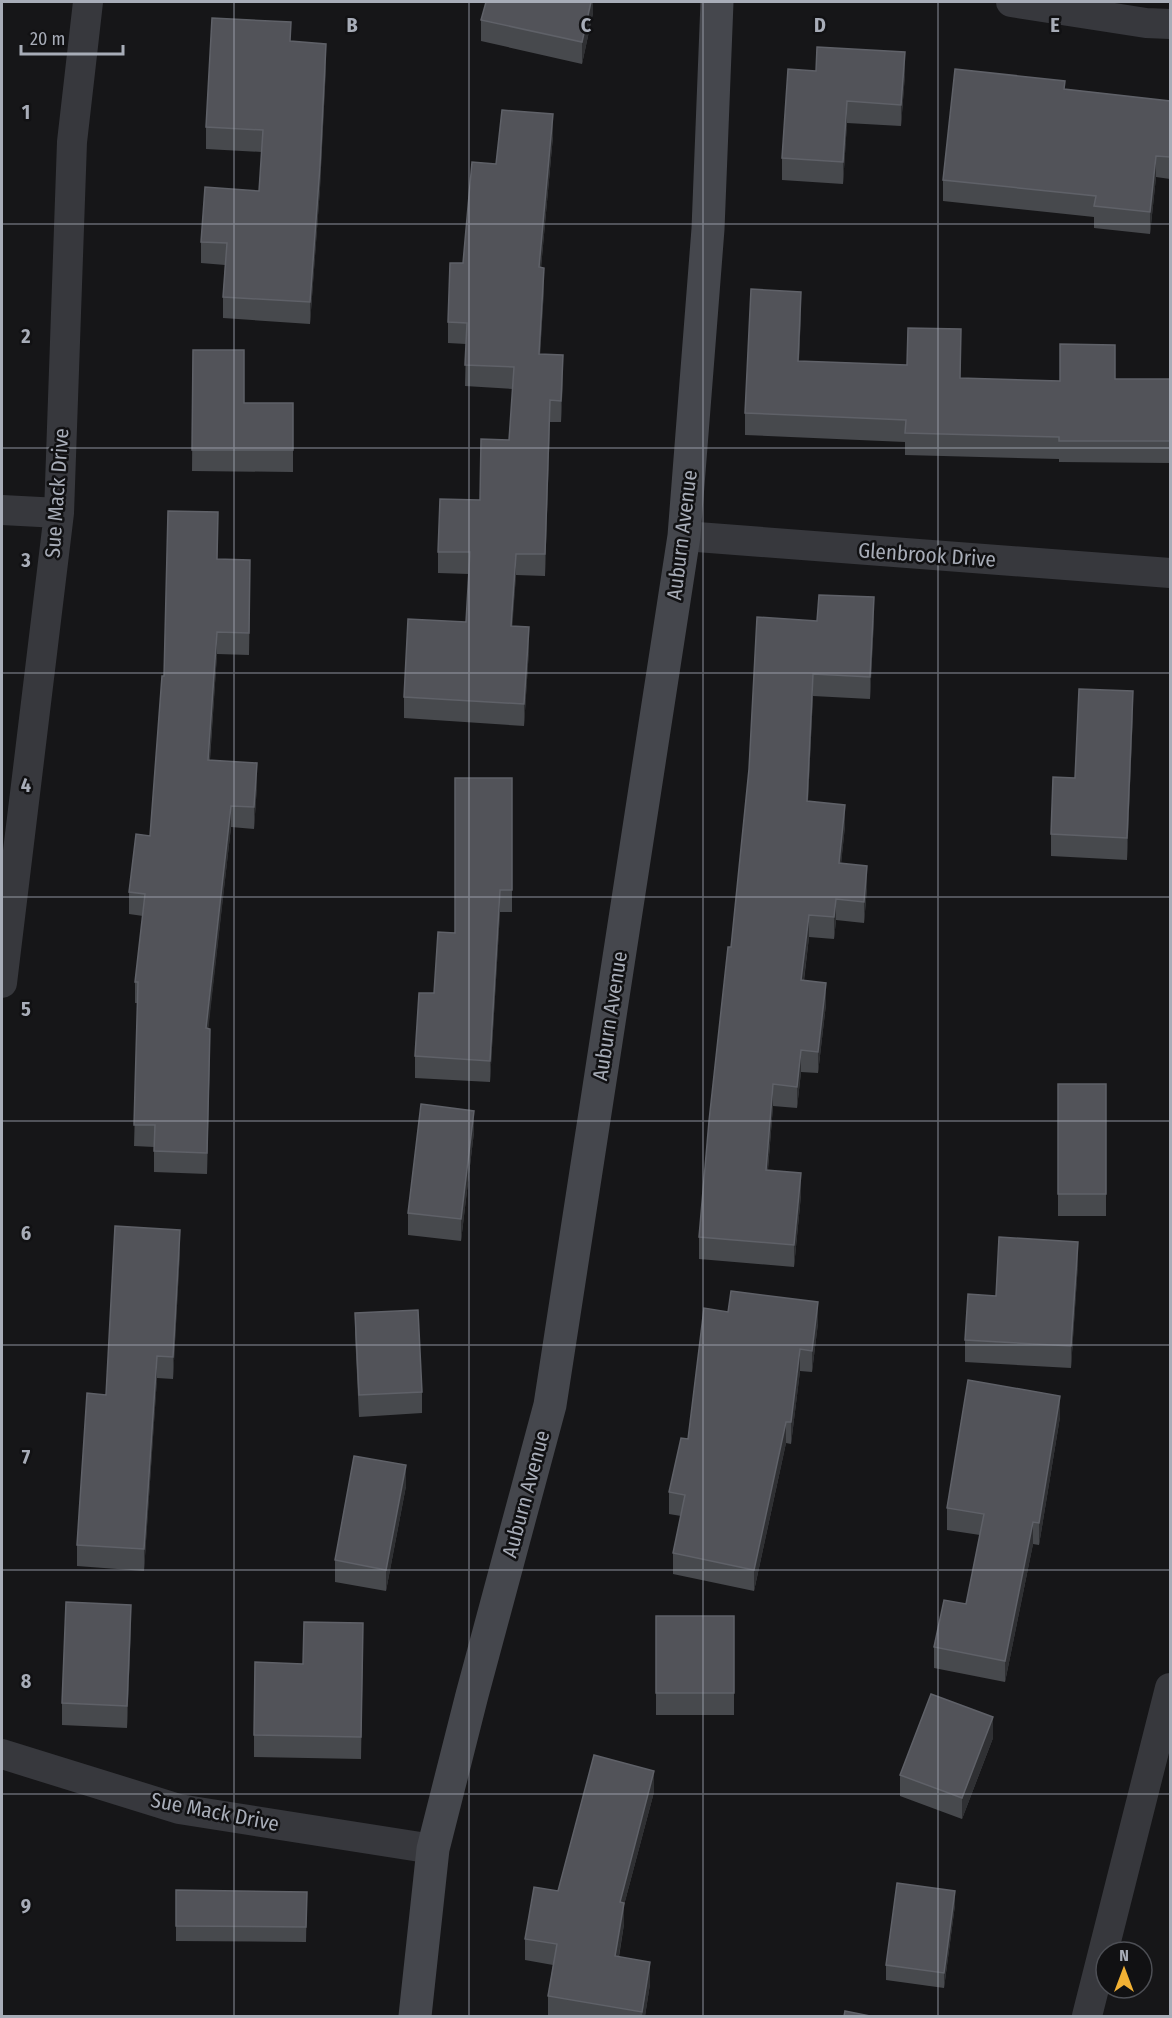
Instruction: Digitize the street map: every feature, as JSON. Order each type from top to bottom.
[{"type":"street","name":"Sue Mack Drive","points":[[2,983],[59,513],[72,142],[88,2]]},
{"type":"street","name":"Auburn Avenue","points":[[415,2016],[433,1849],[550,1405],[684,536],[708,229],[717,2]]},
{"type":"street","points":[[1011,2],[1170,24]]},
{"type":"street","points":[[2,510],[59,513]]},
{"type":"street","name":"Glenbrook Drive","points":[[684,536],[1170,573]]},
{"type":"street","points":[[1087,2016],[1170,1688]]},
{"type":"street","name":"Sue Mack Drive","points":[[2,1754],[179,1809],[433,1849]]},
{"type":"building","points":[[486,2],[591,2],[582,42],[481,20]]},
{"type":"building","points":[[212,18],[291,22],[290,41],[326,44],[310,302],[223,297],[227,243],[201,242],[205,187],[259,191],[263,130],[206,127]]},
{"type":"building","points":[[817,47],[905,52],[901,105],[847,101],[843,162],[782,158],[788,69],[816,71]]},
{"type":"building","points":[[955,69],[1065,81],[1064,89],[1170,101],[1170,157],[1156,156],[1150,212],[1094,206],[1096,196],[943,180]]},
{"type":"building","points":[[502,110],[553,114],[539,267],[544,268],[539,354],[563,355],[561,401],[550,400],[545,554],[516,554],[511,626],[529,627],[524,704],[404,697],[408,619],[466,622],[470,552],[438,552],[440,499],[480,500],[481,439],[509,440],[514,367],[465,365],[467,323],[448,322],[450,263],[463,263],[472,162],[496,164]]},
{"type":"building","points":[[751,289],[801,292],[798,361],[907,365],[908,328],[961,329],[960,378],[1060,381],[1060,344],[1115,345],[1115,379],[1170,379],[1170,441],[1059,441],[1059,437],[905,433],[906,420],[745,413]]},
{"type":"building","points":[[193,350],[244,350],[244,403],[293,403],[293,450],[192,450]]},
{"type":"building","points":[[168,511],[218,512],[217,559],[250,560],[249,633],[217,632],[208,760],[257,763],[254,807],[231,806],[206,1028],[210,1029],[207,1153],[154,1151],[155,1125],[134,1125],[138,982],[135,982],[145,894],[129,892],[136,834],[150,836],[162,676],[164,676]]},
{"type":"building","points":[[819,595],[874,597],[870,677],[813,674],[807,801],[845,805],[839,863],[867,866],[864,902],[836,899],[834,917],[809,915],[801,980],[826,983],[818,1052],[801,1050],[797,1087],[773,1084],[766,1170],[801,1173],[794,1245],[699,1237],[709,1121],[728,947],[731,947],[749,769],[757,617],[817,621]]},
{"type":"building","points":[[1079,689],[1133,691],[1127,838],[1051,834],[1053,777],[1075,778]]},
{"type":"building","points":[[455,778],[512,778],[512,890],[500,890],[490,1061],[415,1056],[419,993],[434,993],[438,932],[455,933]]},
{"type":"building","points":[[1058,1084],[1106,1084],[1106,1194],[1058,1194]]},
{"type":"building","points":[[421,1104],[474,1111],[461,1219],[408,1213]]},
{"type":"building","points":[[115,1226],[180,1230],[173,1357],[157,1356],[144,1549],[77,1545],[87,1393],[106,1395]]},
{"type":"building","points":[[999,1237],[1078,1242],[1071,1346],[965,1340],[968,1294],[996,1296]]},
{"type":"building","points":[[731,1291],[818,1302],[812,1351],[800,1349],[791,1422],[786,1422],[754,1570],[673,1553],[685,1495],[669,1492],[681,1438],[688,1439],[704,1308],[728,1312]]},
{"type":"building","points":[[418,1310],[422,1392],[359,1395],[355,1313]]},
{"type":"building","points":[[968,1380],[1060,1396],[1039,1523],[1033,1522],[1005,1661],[934,1647],[944,1600],[966,1604],[984,1514],[947,1508]]},
{"type":"building","points":[[354,1456],[406,1465],[386,1570],[335,1560]]},
{"type":"building","points":[[66,1602],[131,1605],[127,1706],[62,1703]]},
{"type":"building","points":[[656,1616],[734,1616],[734,1693],[656,1693]]},
{"type":"building","points":[[304,1622],[363,1623],[361,1737],[254,1735],[255,1662],[303,1664]]},
{"type":"building","points":[[931,1694],[993,1717],[962,1798],[900,1775]]},
{"type":"building","points":[[594,1755],[654,1771],[620,1902],[624,1903],[615,1956],[650,1962],[642,2012],[548,1996],[557,1944],[525,1939],[534,1887],[558,1891]]},
{"type":"building","points":[[897,1883],[955,1891],[944,1973],[886,1965]]},
{"type":"building","points":[[176,1890],[307,1892],[306,1927],[176,1926]]},
{"type":"building","points":[[845,2011],[870,2016],[844,2016]]}]
